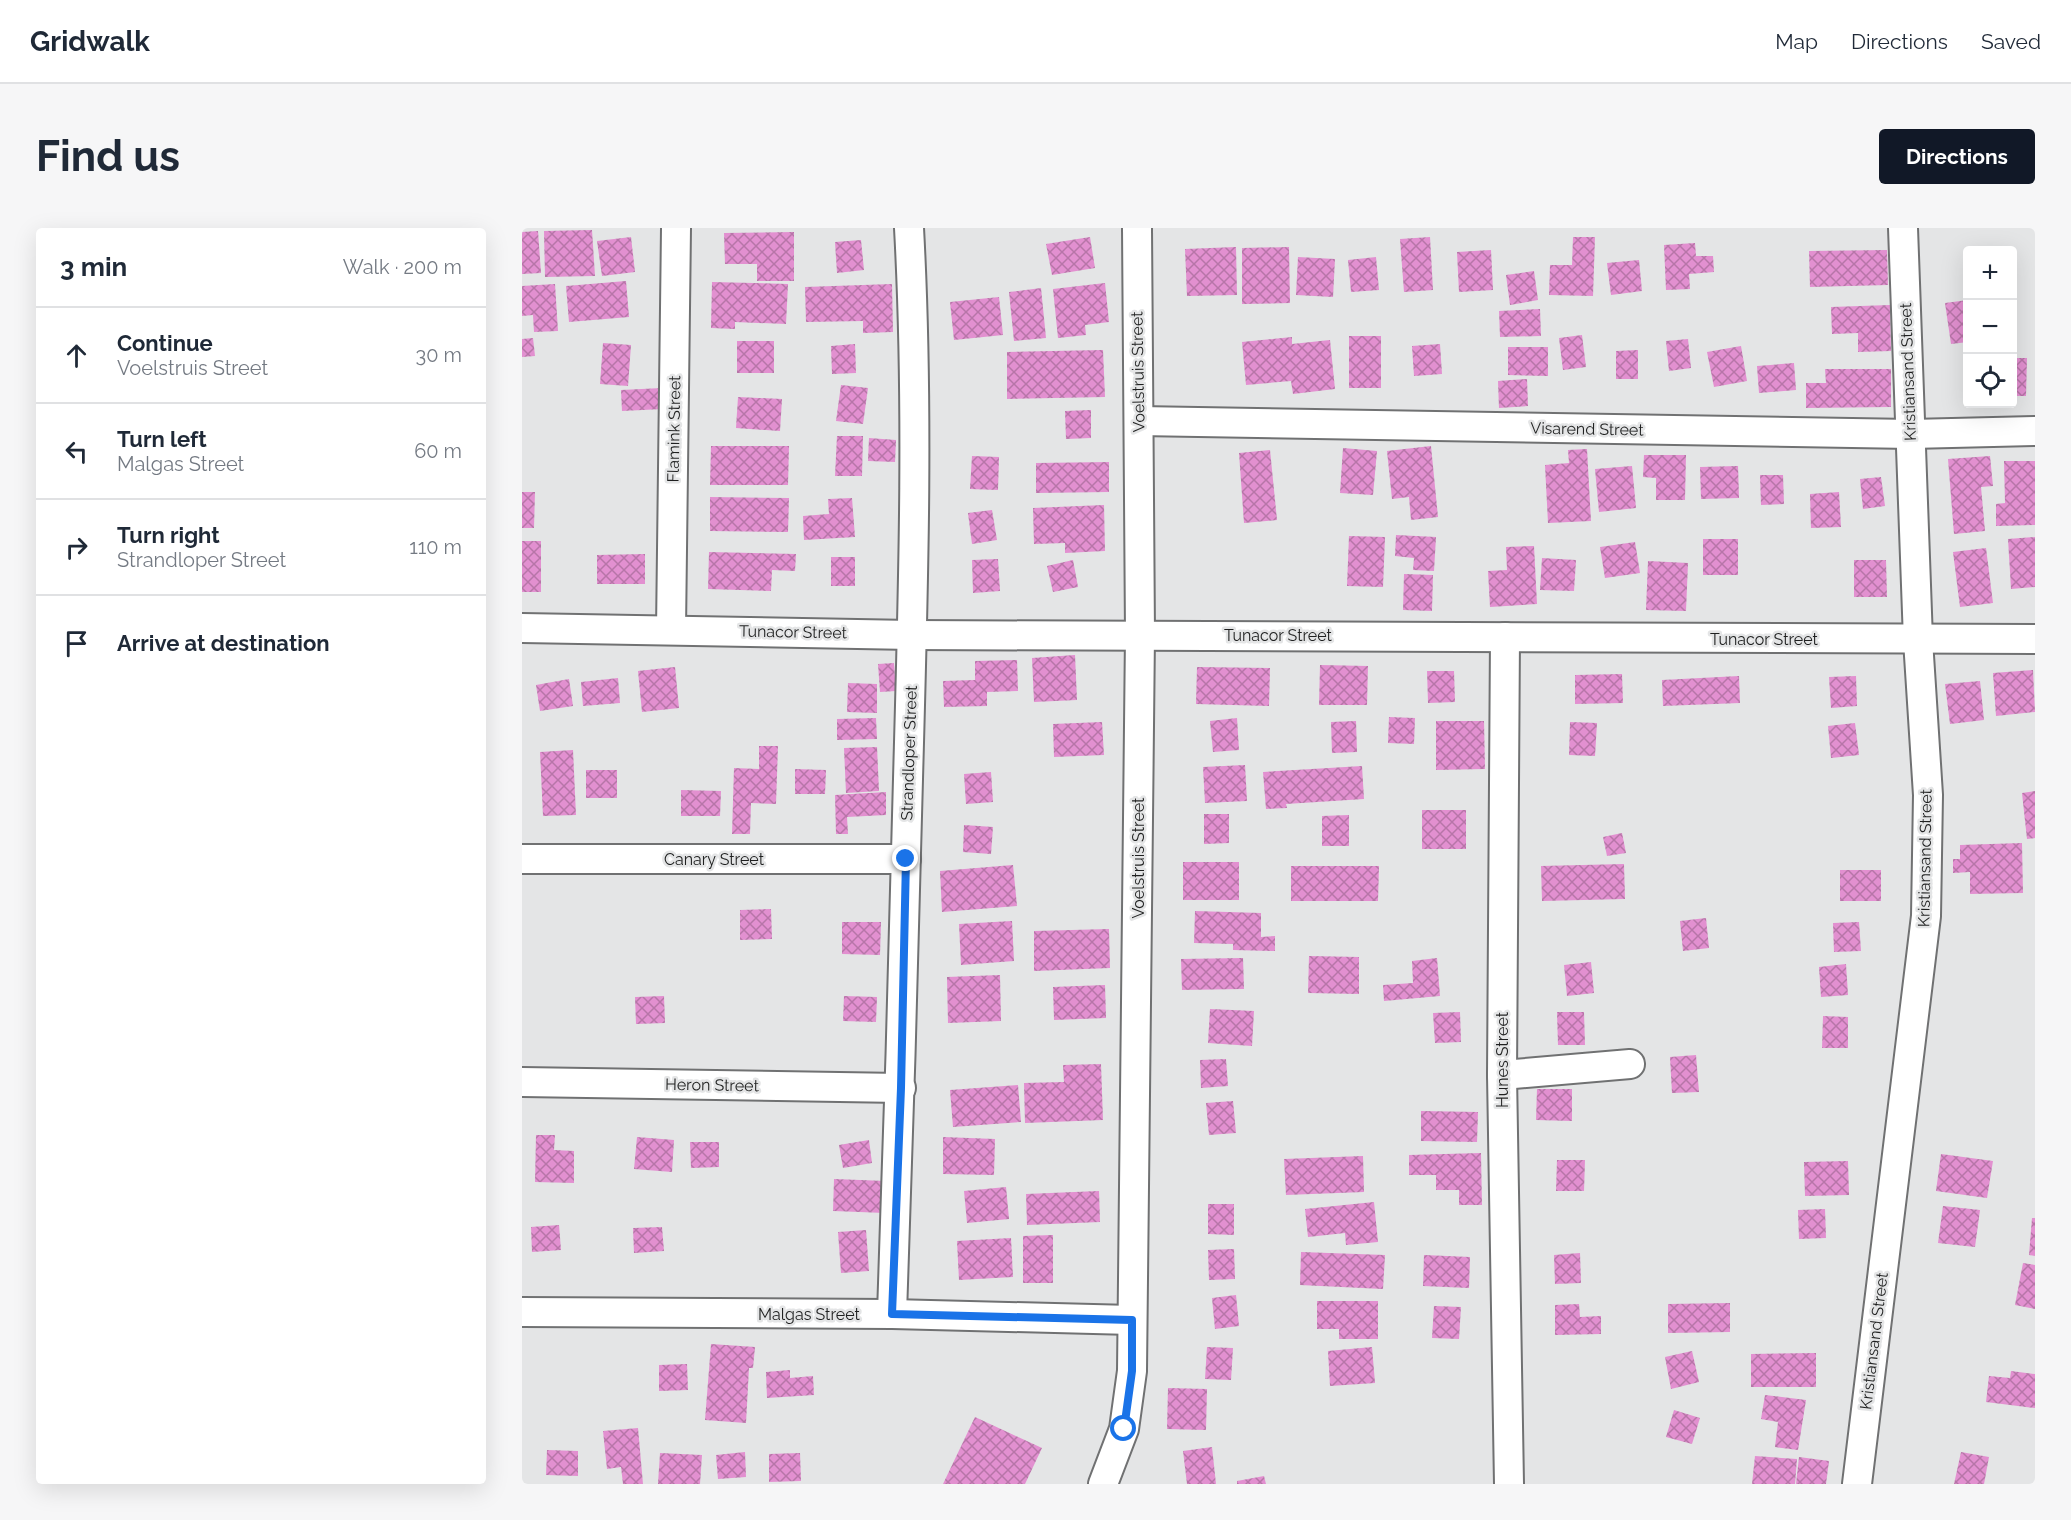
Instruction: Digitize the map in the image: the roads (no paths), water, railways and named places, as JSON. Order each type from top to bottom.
[{"type":"street","name":"Flamink Street","points":[[671,630],[676,228]]},
{"type":"street","name":"Strandloper Street","points":[[892,1314],[901,1088],[912,635],[915,335],[909,228]]},
{"type":"street","name":"Voelstruis Street","points":[[1103,1484],[1124,1429],[1132,1371],[1140,634],[1137,228]]},
{"type":"street","name":"Kristiansand Street","points":[[1857,1484],[1926,916],[1928,795],[1918,640],[1903,228]]},
{"type":"street","name":"Visarend Street","points":[[1139,421],[1911,434],[2035,431]]},
{"type":"street","name":"Tunacor Street","points":[[522,628],[912,635],[1140,634],[2035,639]]},
{"type":"street","name":"Hunes Street","points":[[1505,637],[1502,1075],[1509,1484]]},
{"type":"street","name":"Canary Street","points":[[522,859],[906,859]]},
{"type":"street","points":[[1502,1075],[1630,1064]]},
{"type":"street","name":"Heron Street","points":[[522,1082],[901,1088]]},
{"type":"street","name":"Malgas Street","points":[[522,1312],[892,1314],[1132,1320]]}]
